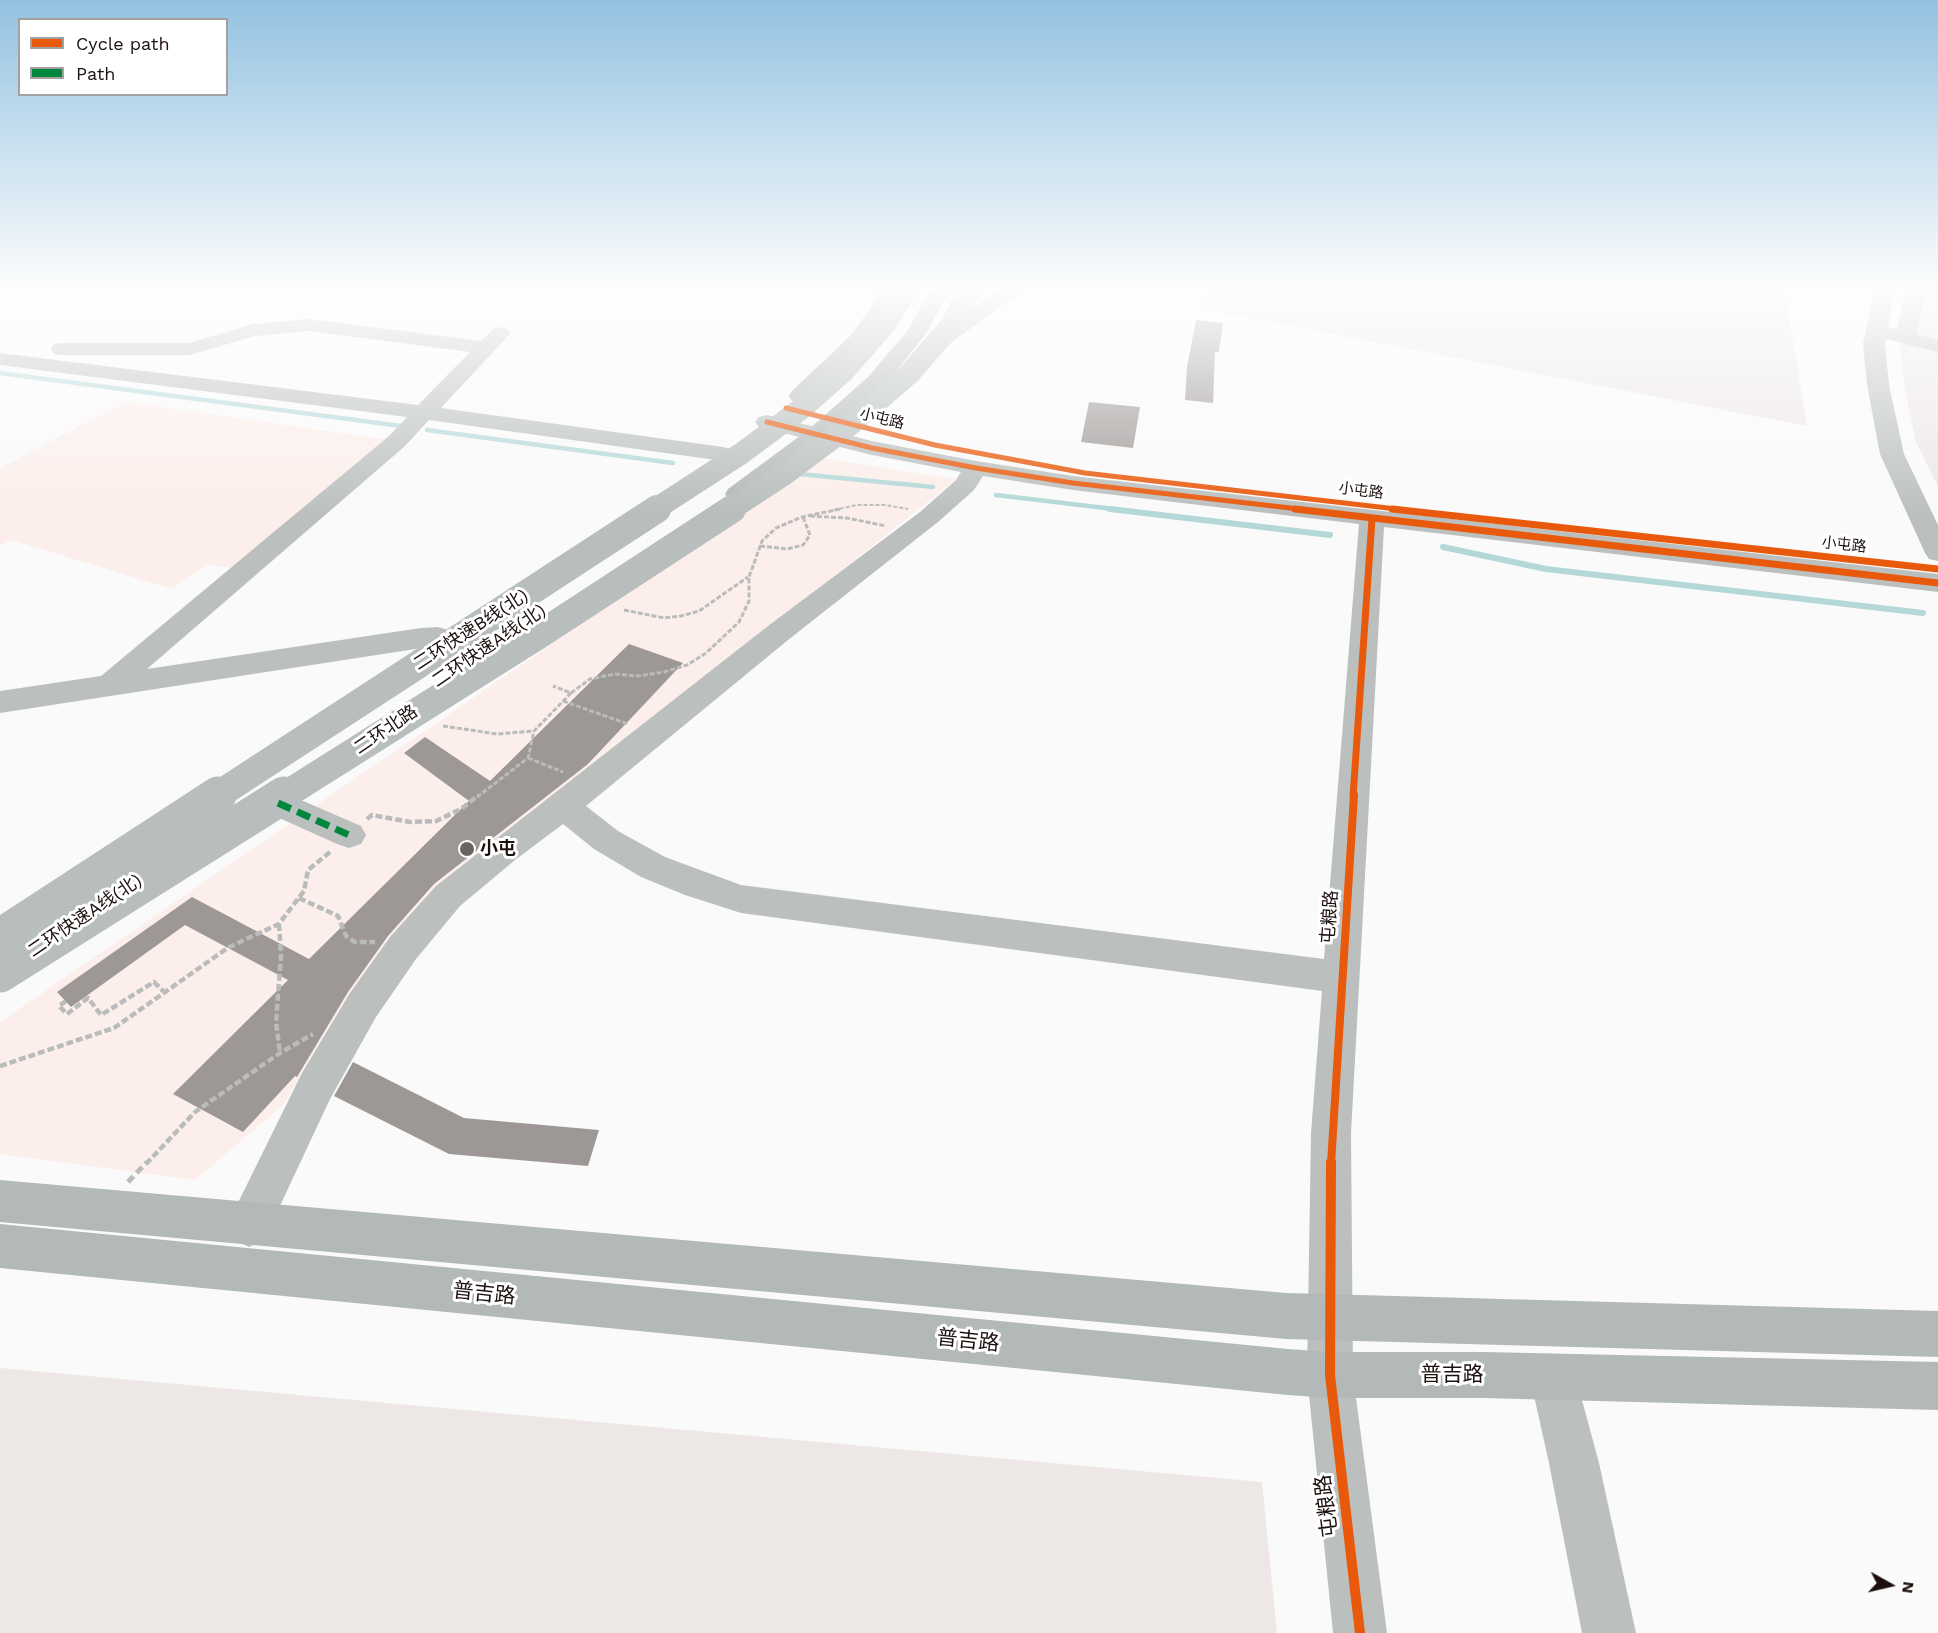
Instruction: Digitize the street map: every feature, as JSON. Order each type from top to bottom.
[{"type":"highway","points":[[0,936],[411,651],[751,422],[801,383],[823,362]]},
{"type":"highway","name":"二环快速B线(北)","points":[[0,936],[766,436],[824,390],[853,362]]},
{"type":"highway","name":"二环快速A线(北)","points":[[0,974],[795,442],[846,402],[890,362]]},
{"type":"highway","points":[[0,974],[579,609],[785,474],[844,430],[909,374],[919,362]]},
{"type":"main road","points":[[0,919],[723,454],[777,415],[836,362]]},
{"type":"main road","name":"二环北路","points":[[0,993],[738,493],[830,424],[876,382],[893,362]]},
{"type":"main road","points":[[0,1201],[249,1225],[1329,1318],[1938,1334]]},
{"type":"main road","name":"普吉路","points":[[0,1246],[1330,1375],[1484,1375],[1938,1386]]},
{"type":"street","points":[[24,362],[426,413],[723,454]]},
{"type":"street","points":[[45,365],[48,362]]},
{"type":"street","points":[[110,686],[397,441],[473,362]]},
{"type":"street","points":[[830,424],[914,362]]},
{"type":"street","points":[[1876,362],[1892,454],[1938,553]]},
{"type":"street","name":"小屯路","points":[[777,415],[1085,473],[1636,537],[1938,569]]},
{"type":"street","name":"小屯路","points":[[830,424],[976,468],[1072,483],[1938,583]]},
{"type":"street","points":[[249,1225],[316,1086],[363,1005],[403,948],[448,896],[503,850],[574,797],[918,526],[965,485],[976,468]]},
{"type":"street","name":"屯粮路","points":[[1360,1633],[1330,1375],[1329,1318],[1331,1133],[1372,519]]},
{"type":"street","points":[[0,702],[438,637]]},
{"type":"street","points":[[574,797],[606,840],[653,867],[697,885],[741,899],[1341,977]]},
{"type":"street","points":[[278,803],[349,835]]},
{"type":"street","points":[[1553,1378],[1574,1463],[1609,1633]]},
{"type":"path","points":[[0,1066],[114,1028],[229,947],[279,924],[304,891],[308,870],[372,815],[410,822],[436,821],[461,809],[528,758],[534,731],[571,693],[590,679],[615,674],[638,676],[664,672],[687,665],[706,653],[739,622],[749,601],[749,577],[760,546],[762,541],[776,528],[802,517],[857,505],[906,508],[918,526]]},
{"type":"path","points":[[802,517],[821,516],[865,520],[890,527],[918,526]]},
{"type":"path","points":[[760,546],[787,549],[803,544],[810,535],[802,517]]},
{"type":"path","points":[[580,599],[647,616],[681,616],[699,611],[749,577]]},
{"type":"path","points":[[553,686],[571,693]]},
{"type":"path","points":[[563,701],[654,733]]},
{"type":"path","points":[[435,725],[473,733],[534,731]]},
{"type":"path","points":[[528,758],[557,768],[574,797]]},
{"type":"path","points":[[299,898],[338,916],[346,936],[355,942],[378,942],[403,948]]},
{"type":"path","points":[[279,924],[281,956],[276,1022],[280,1053]]},
{"type":"path","points":[[66,1001],[59,1006],[67,1014],[88,999],[101,1015],[154,982],[164,992]]},
{"type":"path","points":[[100,1211],[195,1112],[280,1053],[363,1005]]},
{"type":"shaded area","points":[[1478,362],[1797,362],[1807,426]]},
{"type":"shaded area","points":[[1902,362],[1938,362],[1938,487],[1916,442],[1905,391]]},
{"type":"shaded area","points":[[126,402],[391,440],[241,570],[207,564],[172,589],[12,540],[0,545],[0,468]]},
{"type":"shaded area","points":[[823,458],[956,479],[612,754],[466,862],[375,958],[283,1105],[195,1180],[0,1154],[0,1022]]},
{"type":"shaded area","points":[[0,1368],[1262,1482],[1277,1633],[0,1633]]},
{"type":"building","points":[[1188,362],[1215,362],[1213,403],[1185,400]]},
{"type":"building","points":[[1089,402],[1140,407],[1133,448],[1081,442]]},
{"type":"building","name":"小屯","points":[[629,644],[683,663],[588,764],[434,884],[388,936],[348,992],[297,1077],[295,1076],[243,1132],[173,1094],[288,980],[185,925],[71,1007],[57,992],[192,897],[309,959],[469,801],[404,753],[425,737],[490,781]]},
{"type":"building","points":[[353,1062],[464,1118],[599,1130],[588,1166],[449,1154],[334,1096]]},
{"type":"waterway","points":[[0,373],[401,426]]},
{"type":"waterway","points":[[427,430],[673,463]]},
{"type":"waterway","points":[[799,474],[933,487]]},
{"type":"waterway","points":[[996,495],[1122,510]]},
{"type":"waterway","points":[[1110,509],[1330,535]]},
{"type":"waterway","points":[[1443,547],[1546,569],[1923,613]]},
{"type":"marked path","points":[[278,803],[349,835]]},
{"type":"cycle path","points":[[786,408],[935,445],[1085,473],[1636,537],[1938,569]]},
{"type":"cycle path","points":[[767,422],[872,448],[976,468],[1073,483],[1938,583]]},
{"type":"cycle path","points":[[1360,1633],[1330,1375],[1331,1133],[1372,519]]},
{"type":"place","name":"小屯","points":[[467,849]]}]
